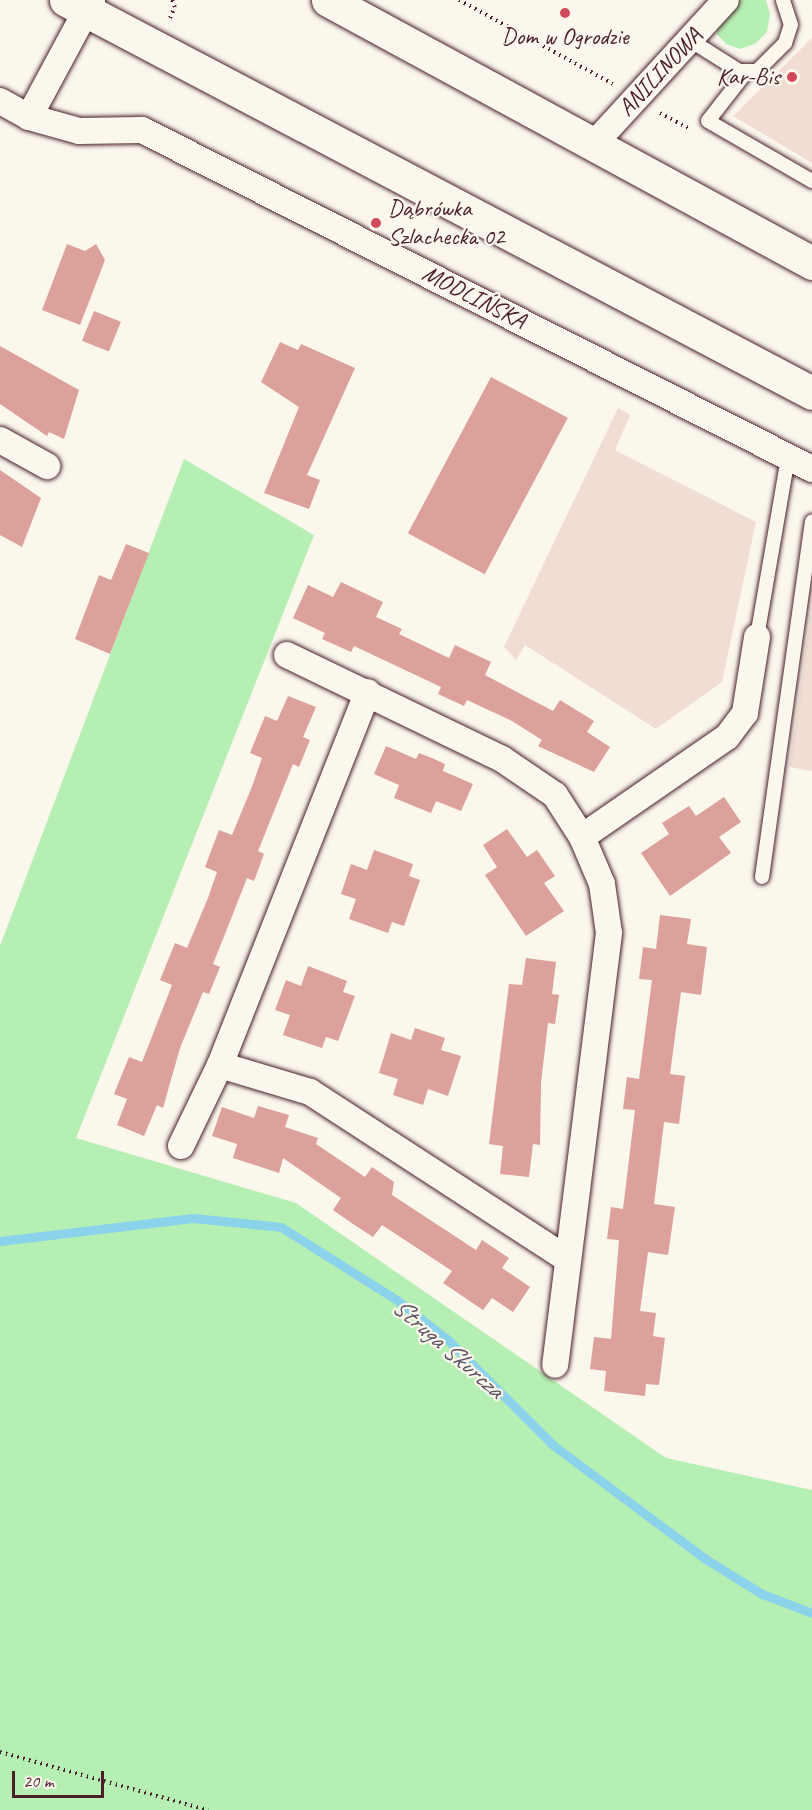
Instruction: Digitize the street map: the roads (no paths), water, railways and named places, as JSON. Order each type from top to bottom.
[{"type":"main road","points":[[328,0],[812,263]]},
{"type":"main road","points":[[81,4],[812,393]]},
{"type":"street","name":"ANILINOWA","points":[[594,144],[726,0]]},
{"type":"street","points":[[29,117],[81,4]]},
{"type":"street","name":"MODLIŃSKA","points":[[0,101],[29,117],[79,130],[142,130],[812,469]]},
{"type":"street","points":[[0,440],[46,466]]},
{"type":"street","points":[[582,837],[728,737],[745,713],[757,637]]},
{"type":"street","points":[[287,655],[368,692],[502,759],[555,795],[582,837],[602,884],[609,933],[564,1257],[555,1365]]},
{"type":"street","points":[[181,1146],[220,1065],[368,692]]},
{"type":"street","points":[[220,1065],[310,1092],[564,1257]]},
{"type":"lane","points":[[690,40],[747,71],[757,71],[785,43],[791,25],[783,0]]},
{"type":"lane","points":[[747,71],[708,121],[812,182]]},
{"type":"lane","points":[[757,637],[788,457]]},
{"type":"lane","points":[[762,877],[812,522]]},
{"type":"waterway","name":"Struga Skurcza","points":[[0,1241],[193,1218],[281,1227],[397,1300],[448,1340],[553,1445],[704,1558],[762,1594],[812,1613]]},
{"type":"place","name":"Dom w Ogrodzie","points":[[565,13]]},
{"type":"place","name":"Kar-Bis","points":[[792,77]]},
{"type":"place","name":"Dąbrówka Szlachecka 02","points":[[376,223]]}]
